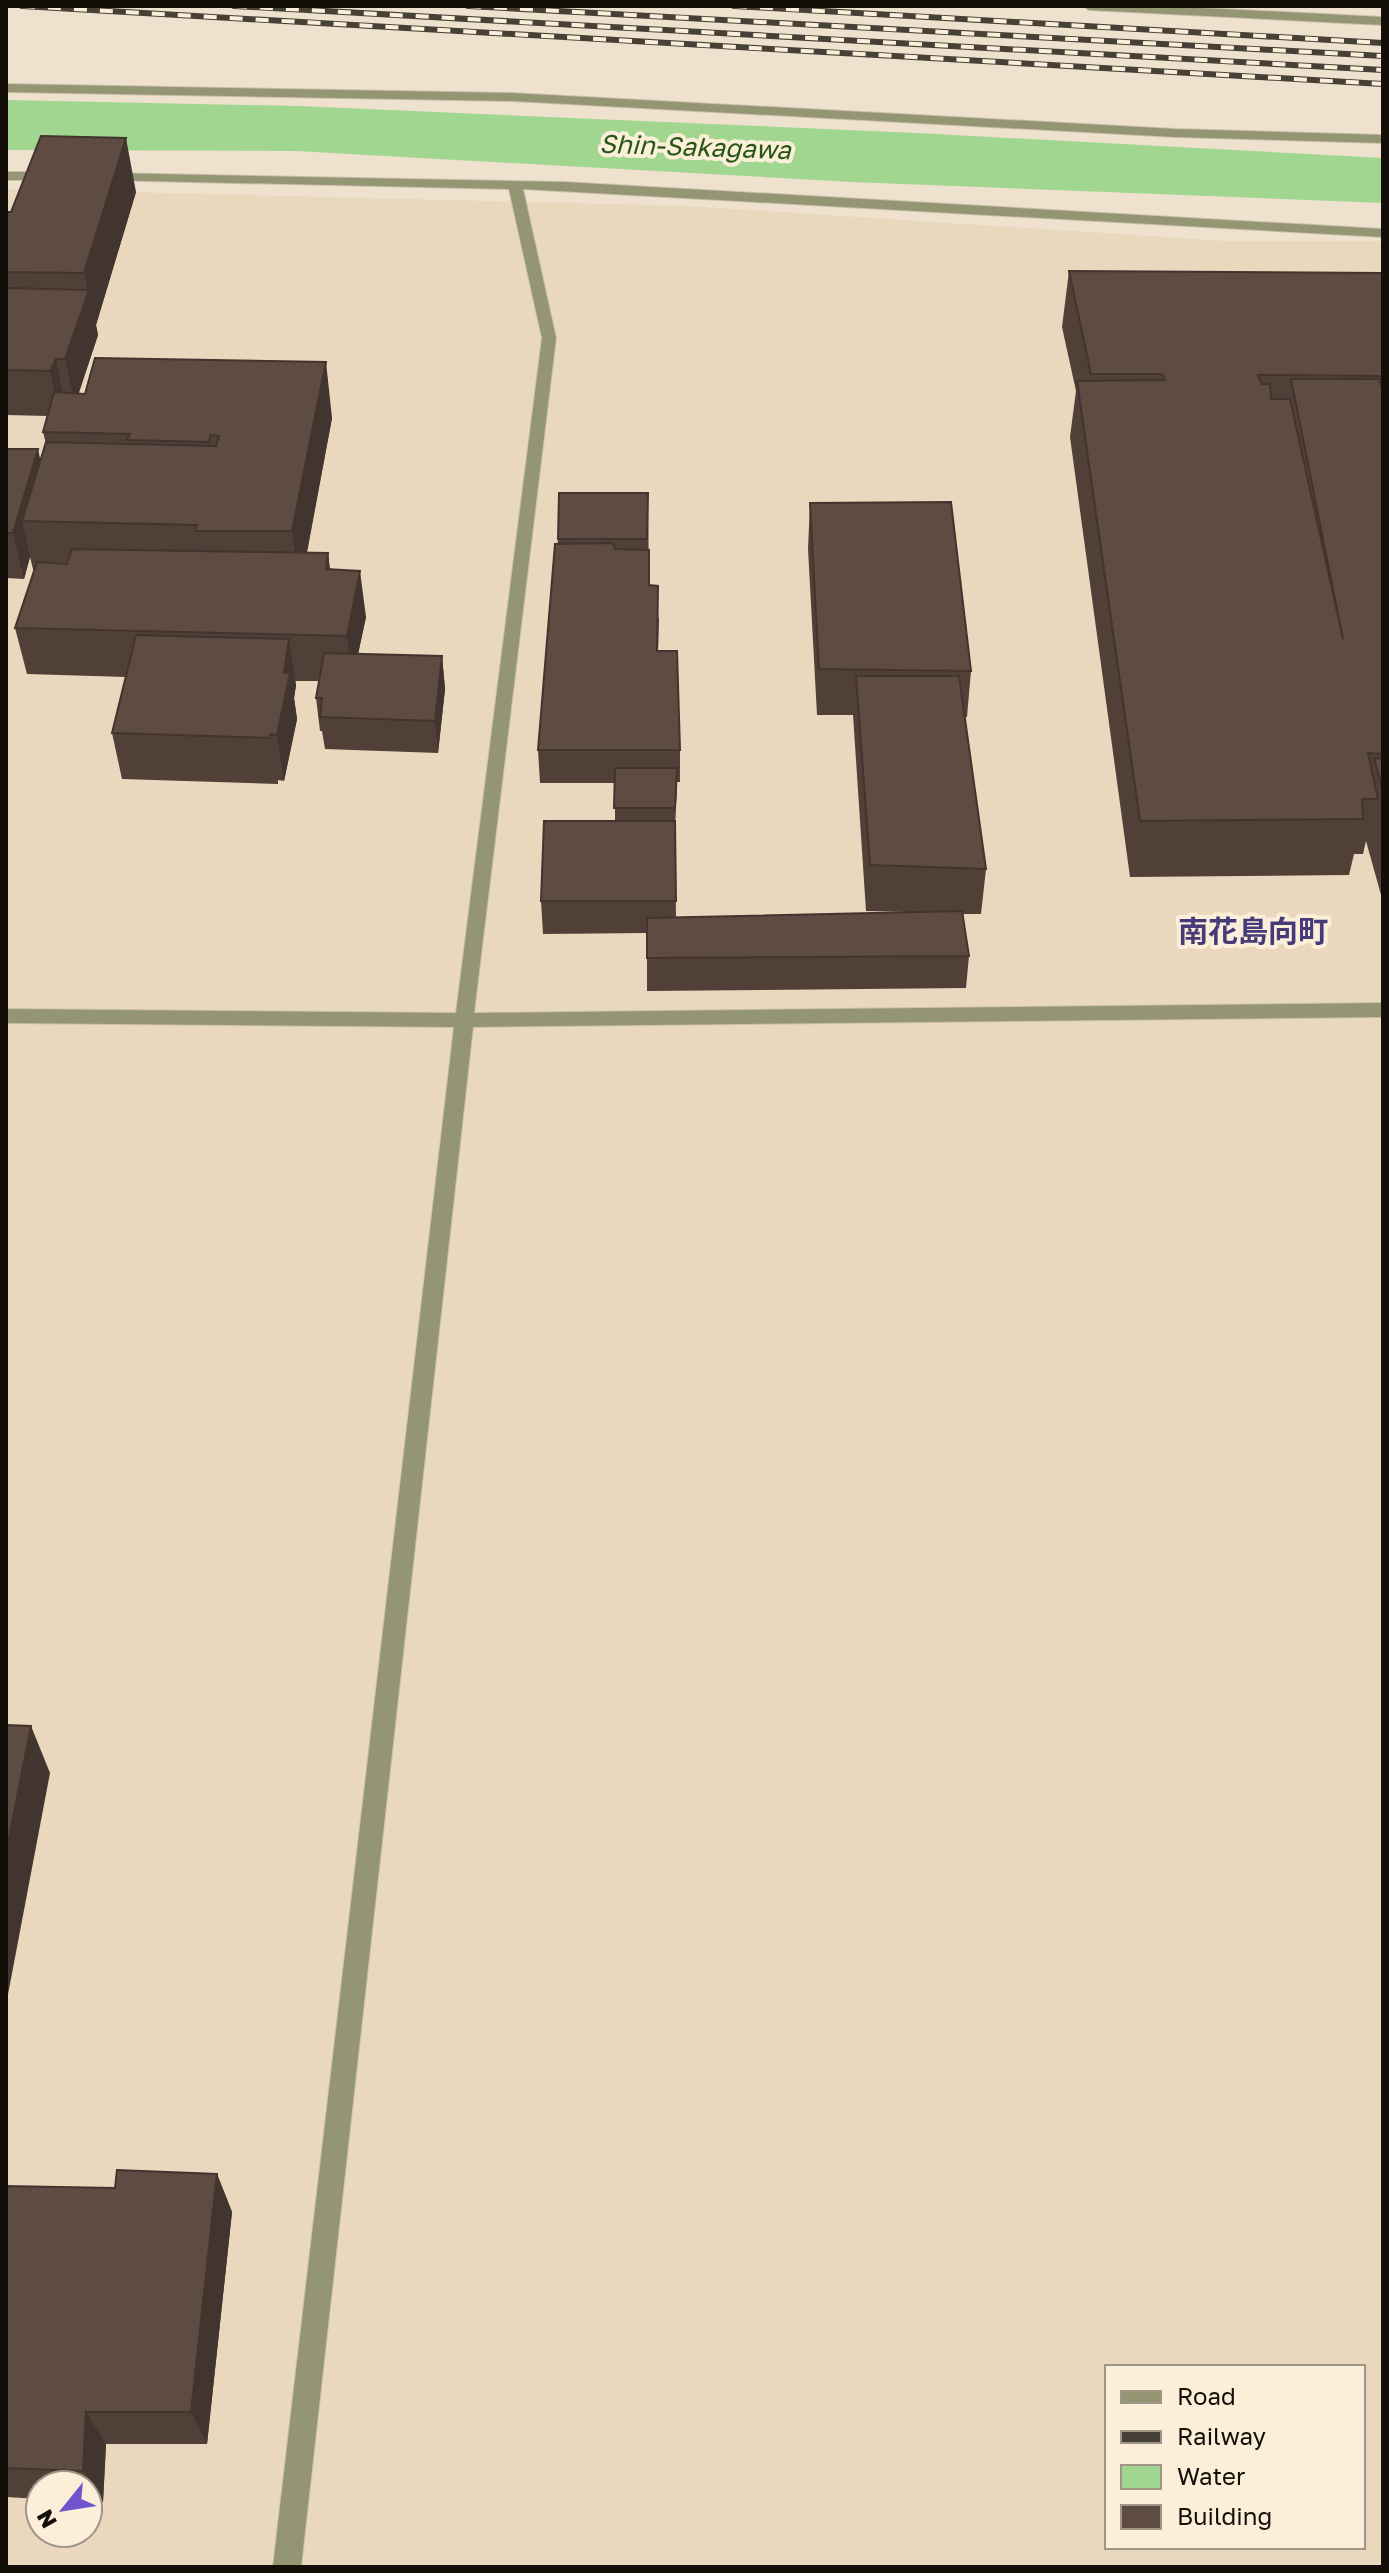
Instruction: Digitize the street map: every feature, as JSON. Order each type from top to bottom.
[{"type":"street","points":[[1089,6],[1306,12],[1383,21]]},
{"type":"street","points":[[6,88],[512,97],[1175,133],[1383,139]]},
{"type":"street","points":[[6,176],[66,177]]},
{"type":"street","points":[[97,177],[515,185],[1383,233]]},
{"type":"street","points":[[287,2567],[464,1023],[549,338],[515,185]]},
{"type":"street","points":[[6,1016],[464,1023],[1383,1010]]},
{"type":"shaded area","points":[[6,189],[687,206],[1226,241],[1383,241],[1383,2567],[6,2567]]},
{"type":"water","name":"Shin-Sakagawa","points":[[6,100],[298,106],[917,133],[1383,158],[1383,203],[852,182],[296,151],[6,150]]},
{"type":"building","points":[[41,136],[126,138],[84,273],[6,272],[6,212],[11,212]]},
{"type":"building","points":[[1069,271],[1383,273],[1383,376],[1258,375],[1262,384],[1270,384],[1271,399],[1290,399],[1343,639],[1291,379],[1379,379],[1383,392],[1383,754],[1368,753],[1378,799],[1362,799],[1363,819],[1140,821],[1077,381],[1165,380],[1162,374],[1091,374]]},
{"type":"building","points":[[6,288],[89,290],[65,359],[56,359],[50,371],[6,370]]},
{"type":"building","points":[[95,358],[326,362],[292,531],[195,531],[197,525],[22,521],[46,442],[216,446],[219,436],[210,435],[209,442],[127,440],[130,434],[43,432],[54,392],[85,394]]},
{"type":"building","points":[[6,449],[38,449],[13,533],[6,533]]},
{"type":"building","points":[[559,493],[648,493],[647,539],[558,539]]},
{"type":"building","points":[[951,502],[971,671],[819,669],[810,503]]},
{"type":"building","points":[[613,543],[615,549],[649,550],[649,585],[658,586],[657,651],[677,651],[680,750],[538,750],[555,544]]},
{"type":"building","points":[[72,549],[328,553],[326,569],[360,571],[347,636],[15,628],[37,562],[67,564]]},
{"type":"building","points":[[136,635],[289,639],[284,673],[290,673],[277,735],[270,734],[270,738],[112,733]]},
{"type":"building","points":[[324,653],[442,656],[435,721],[320,717],[322,698],[316,698]]},
{"type":"building","points":[[856,676],[959,676],[986,869],[870,865]]},
{"type":"building","points":[[1374,758],[1383,759],[1383,791]]},
{"type":"building","points":[[615,768],[677,768],[675,808],[614,808]]},
{"type":"building","points":[[544,821],[675,821],[676,901],[541,901]]},
{"type":"building","points":[[962,911],[969,956],[647,958],[647,918]]},
{"type":"building","points":[[6,1725],[31,1726],[6,1853]]},
{"type":"building","points":[[117,2170],[217,2174],[191,2412],[86,2412],[83,2469],[6,2468],[6,2186],[115,2188]]},
{"type":"railway","points":[[22,6],[1383,84]]},
{"type":"railway","points":[[234,6],[1383,70]]},
{"type":"railway","points":[[468,6],[1383,56]]},
{"type":"railway","points":[[734,6],[1383,43]]},
{"type":"district","name":"南花島向町","points":[[1253,932]]}]
